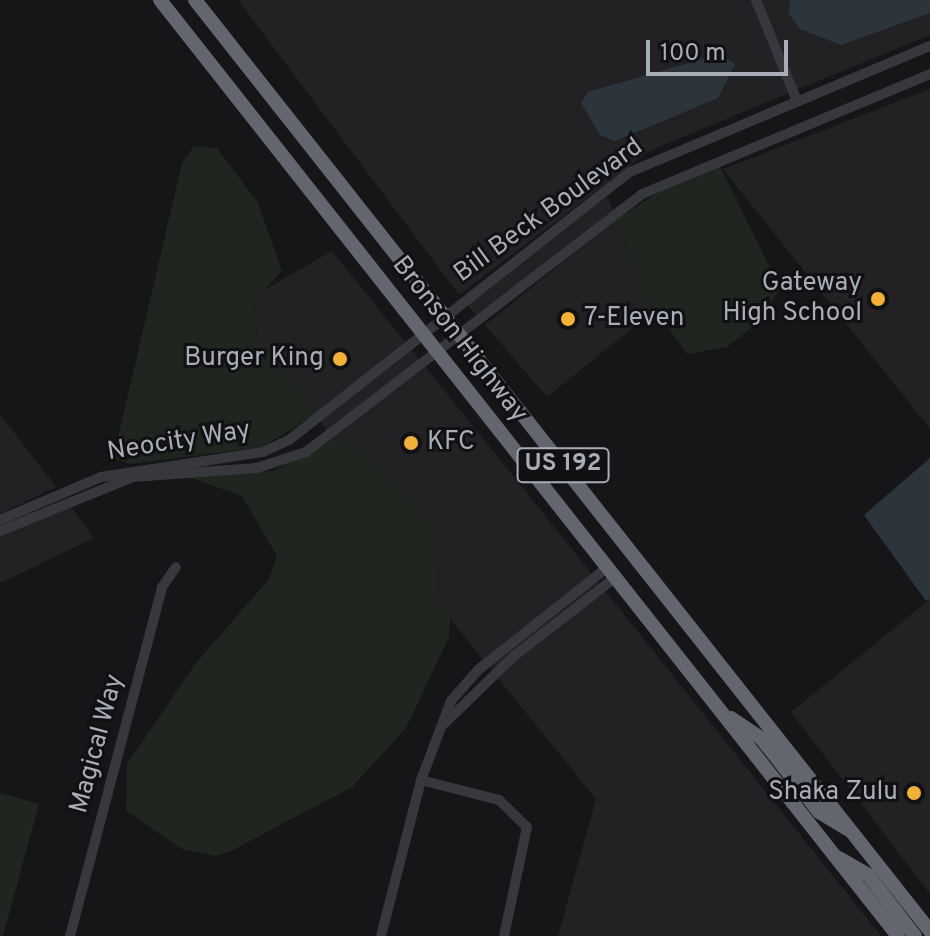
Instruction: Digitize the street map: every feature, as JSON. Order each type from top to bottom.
[{"type":"highway","name":"Bronson Highway","points":[[160,0],[898,936]]},
{"type":"highway","name":"Bronson Highway","points":[[195,0],[930,931]]},
{"type":"highway","points":[[721,711],[761,738],[819,812],[850,830]]},
{"type":"highway","points":[[836,857],[868,875],[915,936]]},
{"type":"street","points":[[756,0],[797,101]]},
{"type":"street","name":"Bill Beck Boulevard","points":[[317,420],[422,333],[630,172],[930,46]]},
{"type":"street","name":"Bill Beck Boulevard","points":[[439,354],[666,181],[930,74]]},
{"type":"street","name":"Neocity Way","points":[[0,531],[105,484],[166,471],[273,466],[328,437],[439,354]]},
{"type":"street","name":"Neocity Way","points":[[0,520],[121,471],[263,452],[317,420]]},
{"type":"street","name":"Magical Way","points":[[70,936],[162,587],[176,567]]},
{"type":"street","points":[[381,936],[421,780],[451,701],[478,670],[612,572]]},
{"type":"street","points":[[421,780],[499,800],[527,827],[504,936]]},
{"type":"shaded area","points":[[238,0],[930,0],[930,35],[649,151],[459,295]]},
{"type":"shaded area","points":[[790,0],[930,0],[930,13],[841,45],[800,29],[789,14]]},
{"type":"shaded area","points":[[720,54],[735,64],[718,98],[615,141],[600,135],[581,103],[588,92]]},
{"type":"shaded area","name":"Gateway High School","points":[[930,89],[930,429],[723,169]]},
{"type":"shaded area","points":[[194,146],[217,148],[258,203],[282,271],[252,303],[257,335],[315,415],[262,447],[131,464],[113,459],[182,163]]},
{"type":"shaded area","points":[[720,166],[780,288],[759,322],[727,347],[687,354],[641,290],[617,219],[668,186]]},
{"type":"shaded area","points":[[607,196],[613,210],[478,317],[467,305]]},
{"type":"shaded area","points":[[617,219],[641,290],[655,310],[547,397],[485,325]]},
{"type":"shaded area","points":[[332,251],[881,936],[558,936],[596,799],[437,603],[435,531],[361,449],[333,439],[257,335],[252,303],[261,292]]},
{"type":"shaded area","points":[[0,414],[56,487],[0,514]]},
{"type":"shaded area","points":[[333,439],[361,449],[435,531],[437,603],[450,618],[449,637],[406,728],[352,787],[231,851],[216,856],[182,849],[126,811],[127,764],[196,663],[269,579],[277,556],[242,496],[183,475],[273,471]]},
{"type":"shaded area","points":[[930,458],[930,599],[926,601],[864,515]]},
{"type":"shaded area","points":[[68,503],[94,538],[0,583],[0,537]]},
{"type":"shaded area","points":[[930,599],[930,894],[791,712]]},
{"type":"shaded area","points":[[0,793],[39,804],[3,936],[0,936]]},
{"type":"place","name":"Gateway High School","points":[[878,299]]},
{"type":"place","name":"7-Eleven","points":[[568,319]]},
{"type":"place","name":"Burger King","points":[[340,359]]},
{"type":"place","name":"KFC","points":[[411,443]]},
{"type":"place","name":"Shaka Zulu","points":[[914,793]]}]
